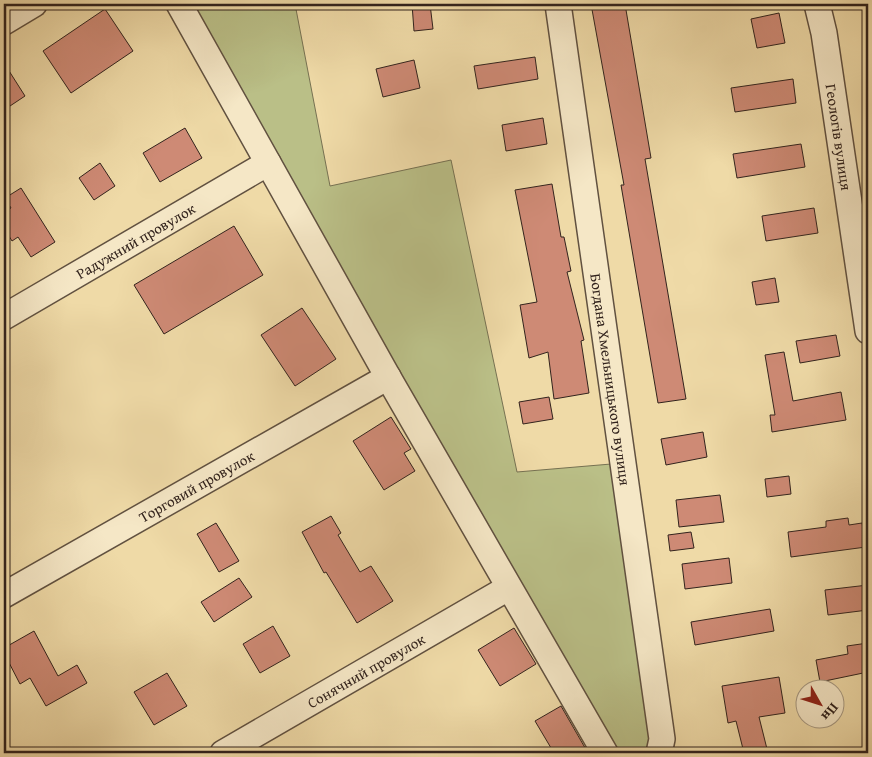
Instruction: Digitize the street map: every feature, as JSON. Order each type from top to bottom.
[{"type":"street","points":[[4,22],[34,4]]},
{"type":"street","points":[[179,4],[388,377],[604,753]]},
{"type":"street","name":"Богдана Хмельницького вулиця","points":[[558,4],[662,739],[659,753]]},
{"type":"street","name":"Геологів вулиця","points":[[817,4],[824,33],[868,331]]},
{"type":"street","name":"Радужний провулок","points":[[4,318],[268,163]]},
{"type":"street","name":"Торговий провулок","points":[[4,595],[388,377]]},
{"type":"street","name":"Сонячний провулок","points":[[223,753],[508,588]]},
{"type":"green space","points":[[179,4],[295,4],[330,186],[451,160],[517,472],[623,463],[659,753],[604,753]]},
{"type":"building","points":[[412,4],[430,4],[433,29],[414,31]]},
{"type":"building","points":[[591,4],[625,4],[651,158],[645,159],[686,399],[658,403],[621,185],[624,185]]},
{"type":"building","points":[[105,9],[133,51],[71,93],[43,51]]},
{"type":"building","points":[[779,13],[785,43],[757,48],[751,19]]},
{"type":"building","points":[[535,57],[538,79],[478,89],[474,66]]},
{"type":"building","points":[[414,60],[420,88],[383,97],[376,69]]},
{"type":"building","points":[[4,63],[25,96],[4,110]]},
{"type":"building","points":[[793,79],[796,103],[735,112],[731,88]]},
{"type":"building","points":[[543,118],[547,144],[506,151],[502,125]]},
{"type":"building","points":[[185,128],[202,158],[160,182],[143,153]]},
{"type":"building","points":[[801,144],[805,167],[737,178],[733,154]]},
{"type":"building","points":[[100,163],[115,186],[94,200],[79,178]]},
{"type":"building","points":[[552,184],[561,237],[564,237],[571,271],[567,272],[584,340],[581,341],[589,393],[554,399],[548,352],[529,358],[520,305],[537,302],[515,190]]},
{"type":"building","points":[[21,188],[55,242],[31,257],[18,237],[12,241],[4,228],[4,212],[11,208],[5,198]]},
{"type":"building","points":[[814,208],[818,233],[766,241],[762,216]]},
{"type":"building","points":[[234,226],[263,275],[164,334],[134,285]]},
{"type":"building","points":[[775,278],[779,302],[756,305],[752,282]]},
{"type":"building","points":[[302,308],[336,359],[295,386],[261,335]]},
{"type":"building","points":[[836,335],[840,356],[800,363],[796,341]]},
{"type":"building","points":[[784,352],[793,401],[841,392],[846,420],[772,432],[770,415],[775,415],[765,355]]},
{"type":"building","points":[[549,397],[553,419],[523,424],[519,402]]},
{"type":"building","points":[[391,417],[411,449],[404,453],[415,471],[384,490],[353,441]]},
{"type":"building","points":[[703,432],[707,457],[666,465],[661,439]]},
{"type":"building","points":[[789,476],[791,494],[767,497],[765,479]]},
{"type":"building","points":[[720,495],[724,522],[679,527],[676,500]]},
{"type":"building","points":[[331,516],[341,533],[338,535],[360,572],[371,566],[393,601],[357,623],[326,572],[324,573],[302,532]]},
{"type":"building","points":[[848,518],[849,525],[862,523],[866,547],[791,557],[788,532],[826,527],[826,521]]},
{"type":"building","points":[[216,523],[239,561],[219,572],[197,534]]},
{"type":"building","points":[[691,532],[694,548],[670,551],[668,535]]},
{"type":"building","points":[[729,558],[732,583],[685,589],[682,564]]},
{"type":"building","points":[[239,578],[252,597],[214,622],[201,602]]},
{"type":"building","points":[[868,585],[868,610],[828,615],[825,590]]},
{"type":"building","points":[[770,609],[774,631],[695,645],[691,622]]},
{"type":"building","points":[[273,626],[290,656],[260,673],[243,644]]},
{"type":"building","points":[[514,628],[536,664],[500,686],[478,650]]},
{"type":"building","points":[[34,631],[58,676],[77,665],[87,683],[46,706],[30,678],[20,684],[4,653],[4,648]]},
{"type":"building","points":[[868,643],[868,672],[830,680],[820,680],[816,660],[848,654],[847,646]]},
{"type":"building","points":[[167,673],[187,706],[154,725],[134,692]]},
{"type":"building","points":[[779,677],[785,713],[759,717],[768,753],[744,753],[736,721],[728,723],[722,686]]},
{"type":"building","points":[[561,706],[588,753],[554,753],[535,721]]}]
